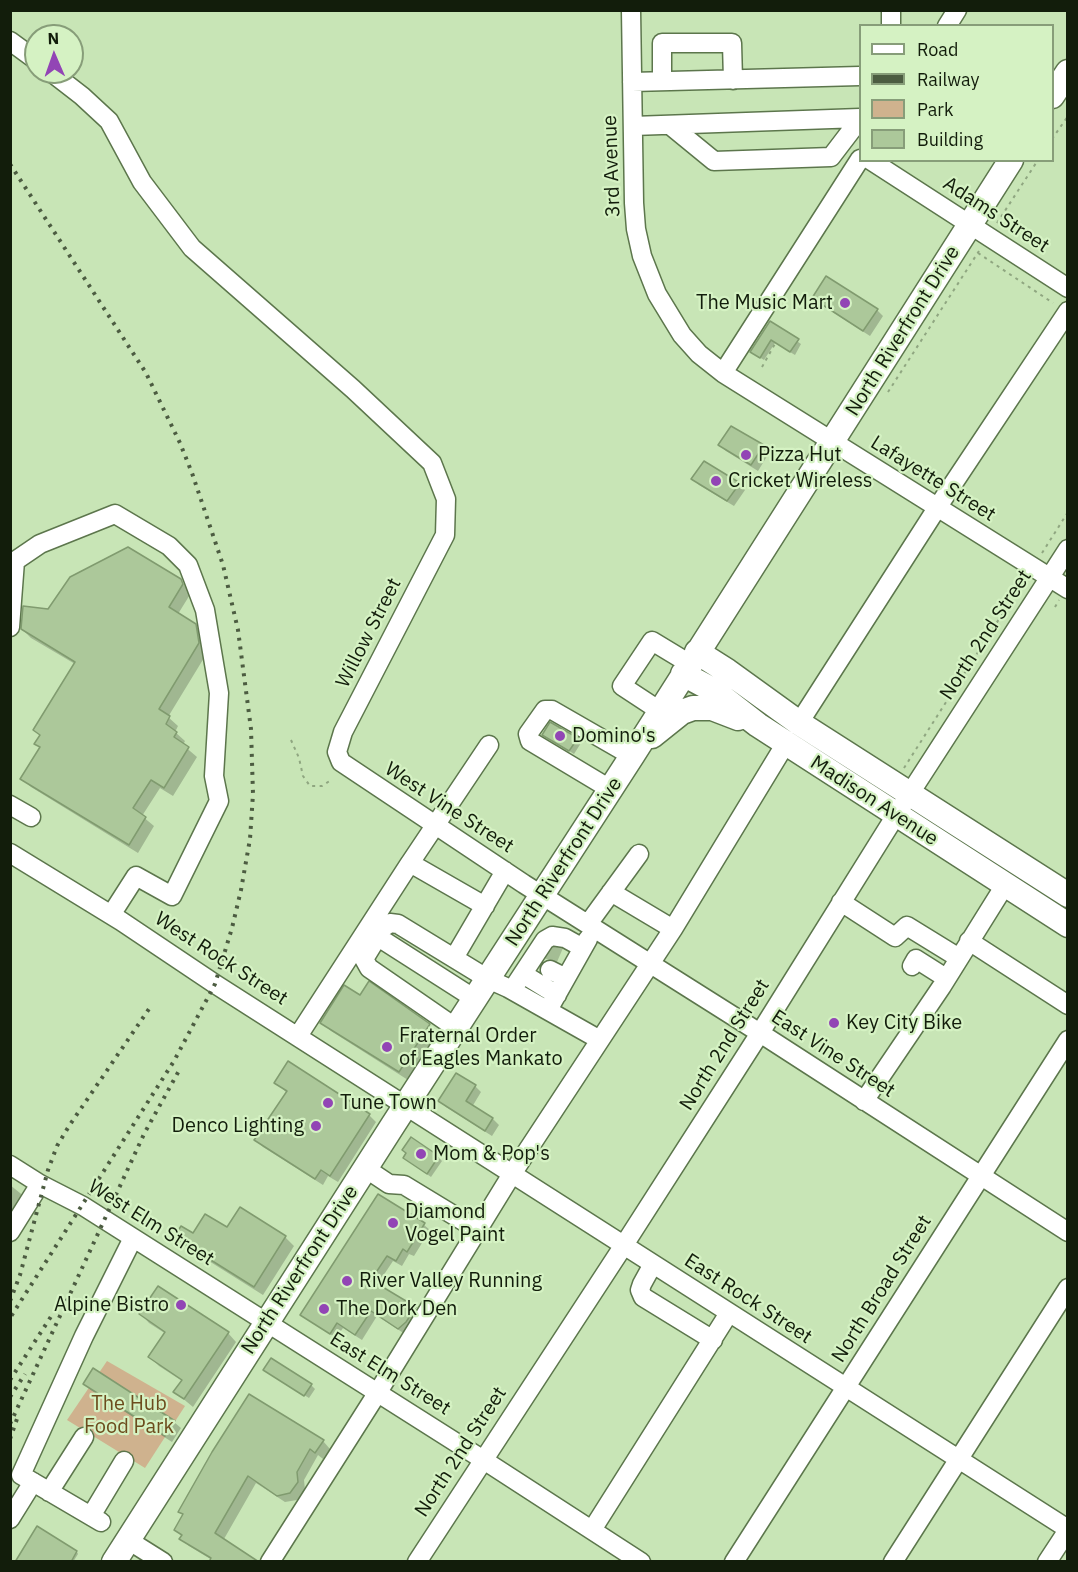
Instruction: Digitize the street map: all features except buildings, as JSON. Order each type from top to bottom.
[{"type":"main road","points":[[1054,94],[1068,72]]},
{"type":"main road","name":"North Riverfront Drive","points":[[114,1562],[365,1168],[543,895],[831,441],[979,231],[1010,162]]},
{"type":"main road","name":"Madison Avenue","points":[[690,664],[727,670],[799,723],[906,783],[1068,895]]},
{"type":"main road","name":"Madison Avenue","points":[[690,664],[713,690],[758,726],[1068,925]]},
{"type":"main road","points":[[634,752],[676,716],[693,708],[712,708],[758,726]]},
{"type":"street","name":"3rd Avenue","points":[[631,10],[636,229],[647,271],[667,314]]},
{"type":"street","points":[[948,24],[957,10]]},
{"type":"street","points":[[10,41],[24,51]]},
{"type":"street","points":[[662,81],[662,43],[732,44],[733,80]]},
{"type":"street","points":[[632,82],[859,76]]},
{"type":"street","name":"Willow Street","points":[[66,84],[109,121],[142,182],[192,248],[353,389],[432,463],[446,499],[445,536],[343,732],[337,752]]},
{"type":"street","points":[[633,126],[859,118]]},
{"type":"street","points":[[670,125],[714,161],[831,157],[859,121]]},
{"type":"street","points":[[723,373],[859,162]]},
{"type":"street","name":"Adams Street","points":[[873,162],[1068,288]]},
{"type":"street","points":[[799,723],[1067,311]]},
{"type":"street","name":"Lafayette Street","points":[[667,314],[699,354],[723,373],[1068,589]]},
{"type":"street","points":[[10,627],[15,561],[40,544],[115,514],[169,546],[188,565],[205,610],[219,693],[214,776],[219,801],[172,896],[136,876],[111,915]]},
{"type":"street","name":"North 2nd Street","points":[[417,1562],[760,1033],[896,815],[906,783],[1068,549]]},
{"type":"street","points":[[660,711],[622,686],[652,640],[690,664]]},
{"type":"street","points":[[610,789],[530,741],[528,734],[544,710],[552,710],[634,752]]},
{"type":"street","points":[[270,1562],[513,1174],[673,928],[786,743]]},
{"type":"street","points":[[298,1036],[489,745]]},
{"type":"street","name":"West Vine Street","points":[[337,752],[341,762],[349,768],[543,895]]},
{"type":"street","points":[[10,805],[31,817]]},
{"type":"street","name":"West Rock Street","points":[[10,853],[111,915],[405,1106]]},
{"type":"street","points":[[513,990],[591,926],[611,892],[639,854]]},
{"type":"street","points":[[410,863],[485,906]]},
{"type":"street","points":[[454,958],[505,871]]},
{"type":"street","points":[[864,1101],[1005,885]]},
{"type":"street","points":[[611,892],[673,928]]},
{"type":"street","name":"East Vine Street","points":[[543,895],[1068,1232]]},
{"type":"street","points":[[841,902],[895,937],[907,926],[959,958]]},
{"type":"street","points":[[456,1028],[369,968],[364,959],[383,928],[390,923],[398,924],[488,978],[513,990],[552,1002],[600,1040]]},
{"type":"street","points":[[378,937],[475,999]]},
{"type":"street","points":[[969,941],[1068,1005]]},
{"type":"street","points":[[912,966],[916,959],[946,978]]},
{"type":"street","points":[[551,960],[552,1002]]},
{"type":"street","points":[[551,960],[552,1002]]},
{"type":"street","name":"North Broad Street","points":[[734,1562],[1068,1040]]},
{"type":"street","name":"East Rock Street","points":[[405,1106],[1068,1529]]},
{"type":"street","name":"West Elm Street","points":[[10,1165],[40,1184],[83,1206],[267,1323]]},
{"type":"street","points":[[365,1168],[389,1184],[404,1185],[478,1230]]},
{"type":"street","points":[[10,1232],[40,1184]]},
{"type":"street","points":[[124,1461],[96,1519],[21,1475],[84,1336],[133,1238]]},
{"type":"street","points":[[653,1264],[640,1290],[643,1297],[706,1336]]},
{"type":"street","points":[[893,1562],[1068,1288]]},
{"type":"street","points":[[592,1530],[723,1309]]},
{"type":"street","name":"East Elm Street","points":[[267,1323],[640,1562]]},
{"type":"street","points":[[49,1492],[84,1437]]},
{"type":"street","points":[[10,1519],[33,1482]]},
{"type":"street","points":[[1047,1562],[1068,1529]]},
{"type":"street","points":[[128,1540],[162,1562]]},
{"type":"path","points":[[1054,137],[1068,116]]},
{"type":"path","points":[[884,397],[978,254],[979,231],[1036,162]]},
{"type":"path","points":[[978,254],[1067,311]]},
{"type":"path","points":[[762,367],[776,342]]},
{"type":"path","points":[[761,356],[765,359]]},
{"type":"path","points":[[906,783],[1032,567],[1068,512]]},
{"type":"path","points":[[291,740],[299,758],[303,776],[310,786],[321,786],[331,780]]},
{"type":"green space","name":"The Hub Food Park","points":[[107,1361],[185,1406],[145,1468],[67,1420]]},
{"type":"tunnel","points":[[546,949],[560,955]]},
{"type":"railway","points":[[10,164],[146,373],[192,473],[223,565],[238,630],[251,729],[253,794],[250,839],[241,890],[215,984],[174,1061],[10,1318]]},
{"type":"railway","points":[[10,1301],[20,1275],[48,1170],[57,1146],[151,1006]]},
{"type":"railway","points":[[10,1424],[144,1134],[181,1067]]},
{"type":"railway","points":[[10,1380],[52,1315]]},
{"type":"railway","points":[[10,1397],[25,1374]]},
{"type":"railway","points":[[10,1439],[18,1416]]},
{"type":"place","name":"The Music Mart","points":[[845,303]]},
{"type":"place","name":"Pizza Hut","points":[[746,455]]},
{"type":"place","name":"Cricket Wireless","points":[[716,481]]},
{"type":"place","name":"Domino's","points":[[560,736]]},
{"type":"place","name":"Key City Bike","points":[[834,1023]]},
{"type":"place","name":"Fraternal Order of Eagles Mankato","points":[[387,1047]]},
{"type":"place","name":"Tune Town","points":[[328,1103]]},
{"type":"place","name":"Denco Lighting","points":[[316,1126]]},
{"type":"place","name":"Mom & Pop's","points":[[421,1154]]},
{"type":"place","name":"Diamond Vogel Paint","points":[[393,1223]]},
{"type":"place","name":"River Valley Running","points":[[347,1281]]},
{"type":"place","name":"Alpine Bistro","points":[[181,1305]]},
{"type":"place","name":"The Dork Den","points":[[324,1309]]}]
